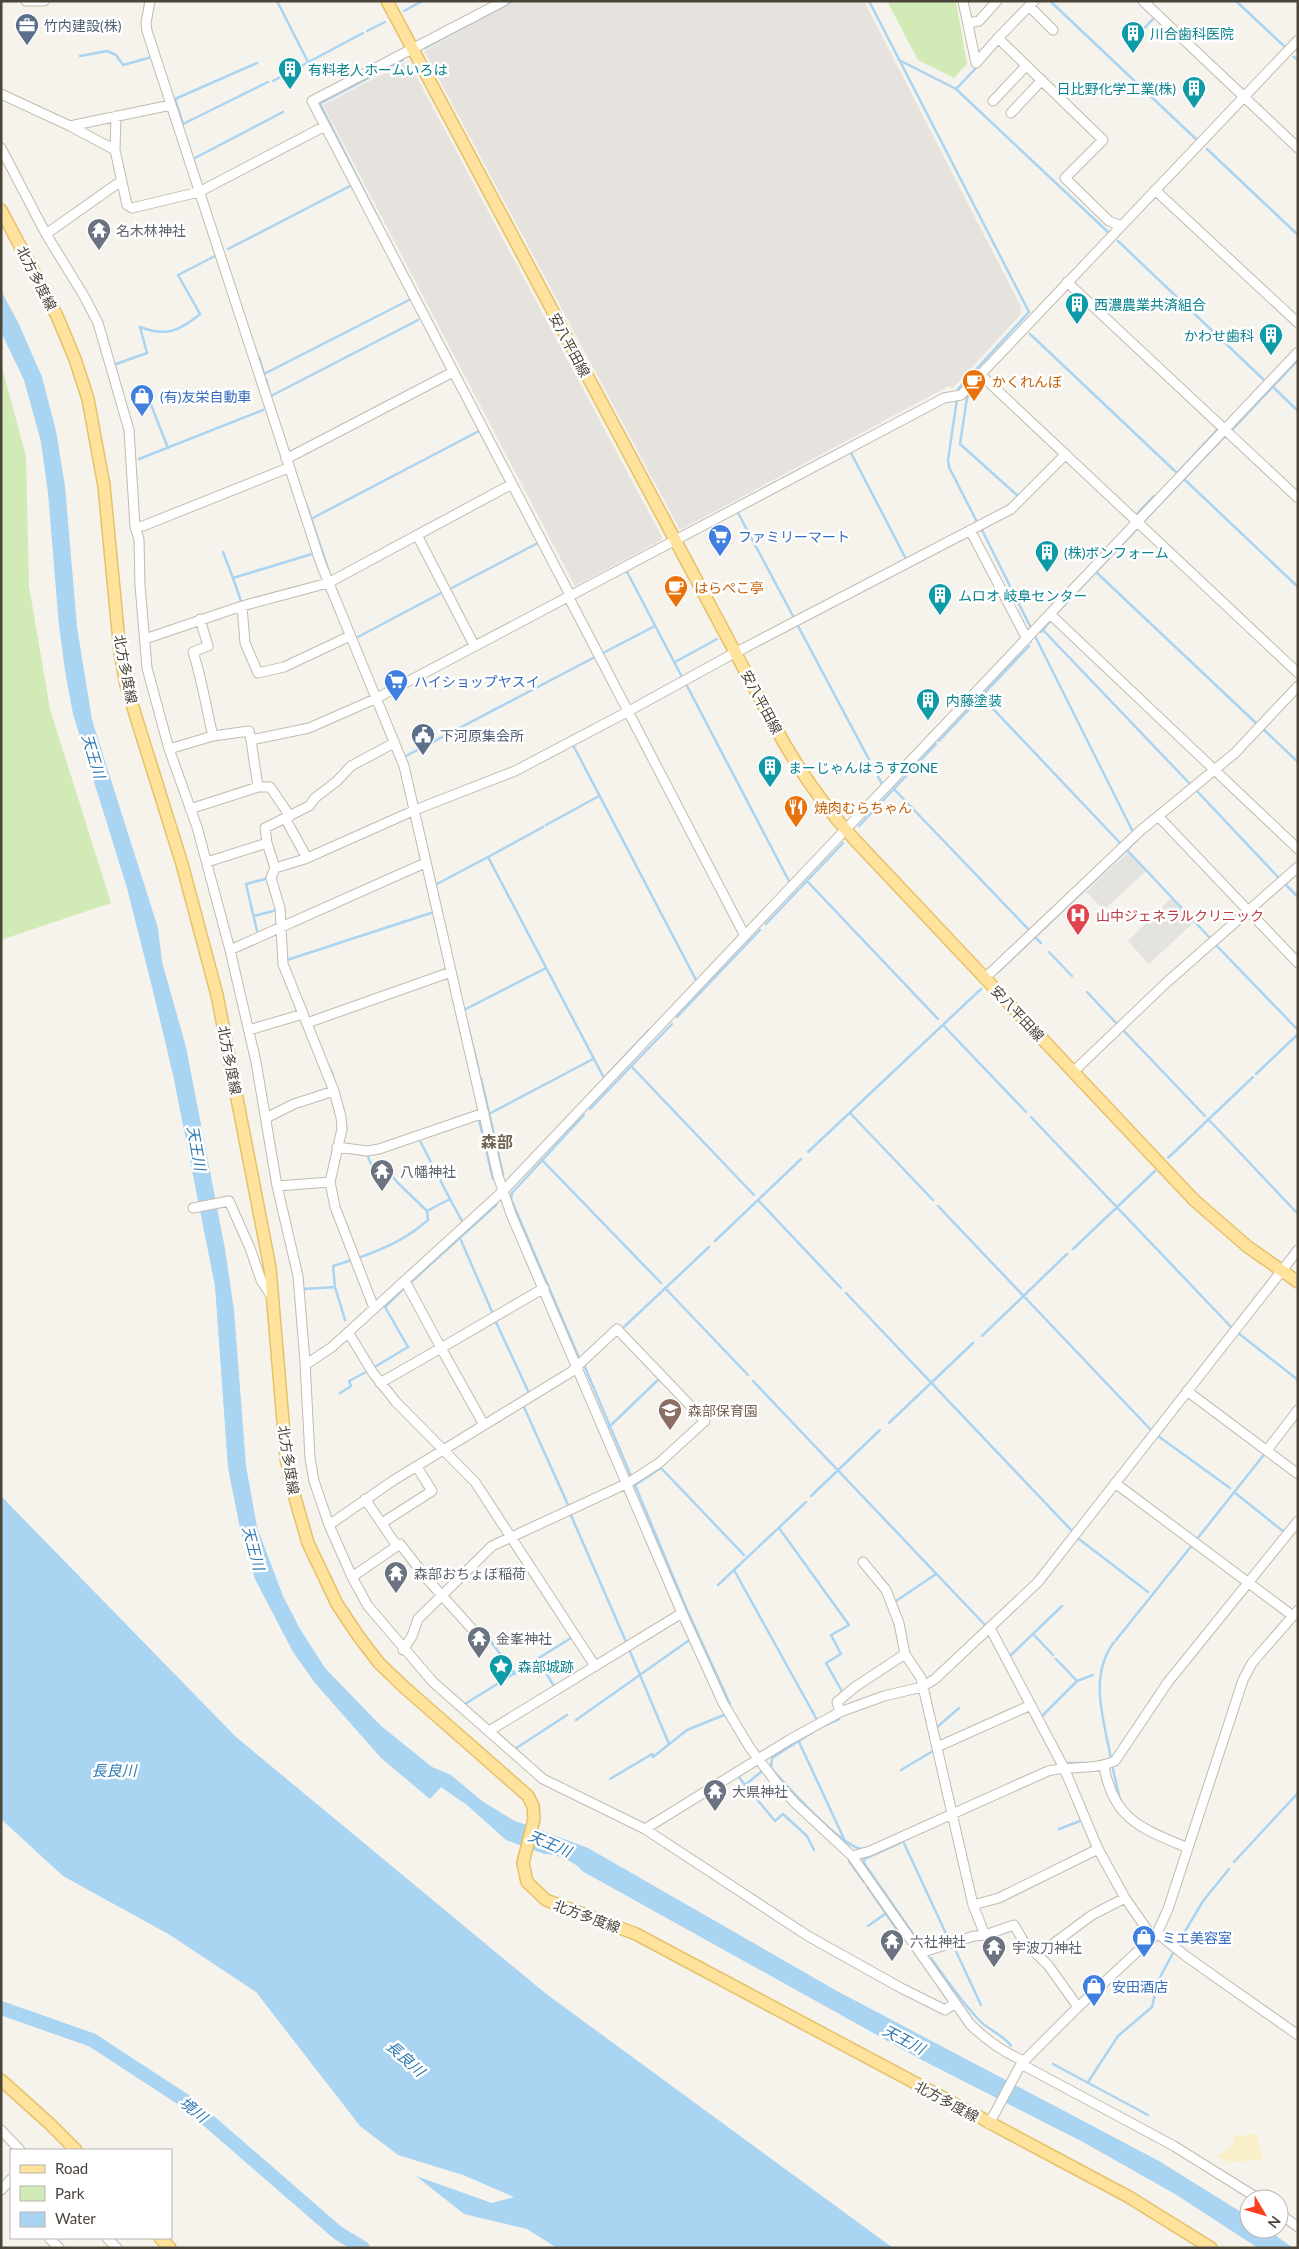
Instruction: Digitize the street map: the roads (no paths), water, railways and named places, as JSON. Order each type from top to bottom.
[{"type":"main road","name":"安八平田線","points":[[387,1],[784,744],[819,796],[845,830],[1194,1200],[1233,1235],[1281,1272],[1298,1282]]},
{"type":"main road","name":"北方多度線","points":[[1,210],[57,316],[76,359],[88,399],[104,486],[120,652],[140,735],[182,864],[217,995],[270,1268],[286,1457],[291,1484],[306,1535],[321,1574],[359,1637],[379,1663],[523,1791],[533,1806],[534,1819],[523,1863],[527,1882],[546,1900],[636,1934],[1129,2197],[1211,2248]]},
{"type":"main road","points":[[1,2080],[75,2149]]},
{"type":"main road","points":[[161,2239],[170,2248]]},
{"type":"street","points":[[26,1],[44,1]]},
{"type":"street","points":[[150,1],[146,23],[147,31],[287,464],[328,583],[404,766],[503,1191],[682,1613],[723,1703],[759,1760],[795,1803],[852,1856],[955,2003],[981,2034],[1021,2065],[1174,2146],[1243,2189]]},
{"type":"street","points":[[504,1],[312,101],[745,936]]},
{"type":"street","points":[[963,1],[976,63],[1031,4],[1053,30]]},
{"type":"street","points":[[968,23],[979,21],[996,1]]},
{"type":"street","points":[[1143,1],[1298,148]]},
{"type":"street","points":[[998,38],[1103,140],[1065,178],[1109,221],[1120,226]]},
{"type":"street","points":[[251,740],[309,728],[375,699],[944,398],[957,395],[981,375],[1298,40]]},
{"type":"street","points":[[993,101],[1026,66]]},
{"type":"street","points":[[1011,112],[1042,80]]},
{"type":"street","points":[[1,94],[70,126],[115,150]]},
{"type":"street","points":[[70,126],[171,105]]},
{"type":"street","points":[[116,116],[115,150],[127,205],[132,208],[198,190],[324,126]]},
{"type":"street","points":[[1,148],[46,234],[84,296],[98,323],[129,430],[135,528],[139,539],[147,668],[169,749],[206,862],[249,1030],[277,1186],[298,1276],[310,1458],[314,1481],[329,1525],[352,1577],[368,1606],[403,1650],[421,1666],[433,1682],[544,1778],[645,1829],[808,1936],[938,2007],[945,2010],[955,2003]]},
{"type":"street","points":[[46,234],[121,181]]},
{"type":"street","points":[[1155,190],[1298,323]]},
{"type":"street","points":[[1067,282],[1298,498]]},
{"type":"street","points":[[305,1365],[332,1347],[503,1191],[1298,352]]},
{"type":"street","points":[[135,528],[287,464],[453,372]]},
{"type":"street","points":[[981,375],[1298,673]]},
{"type":"street","points":[[275,868],[307,858],[414,810],[515,771],[628,712],[1011,509],[1066,454]]},
{"type":"street","points":[[145,639],[242,606],[328,583],[512,484]]},
{"type":"street","points":[[976,527],[1028,638]]},
{"type":"street","points":[[417,535],[474,645]]},
{"type":"street","points":[[242,606],[245,643],[258,672],[284,667],[350,636]]},
{"type":"street","points":[[1050,614],[1298,849]]},
{"type":"street","points":[[200,620],[208,646],[193,652],[199,670],[204,701],[213,736]]},
{"type":"street","points":[[985,978],[1140,832],[1235,753],[1298,686]]},
{"type":"street","points":[[169,749],[213,736],[249,732],[258,787]]},
{"type":"street","points":[[374,1308],[335,1207],[330,1182],[342,1129],[341,1117],[334,1092],[283,964],[280,908],[271,878],[275,868],[267,843],[265,828],[309,806],[315,798],[337,782],[351,766],[394,743]]},
{"type":"street","points":[[190,809],[258,787],[270,787],[288,817],[307,858]]},
{"type":"street","points":[[1158,816],[1298,963]]},
{"type":"street","points":[[206,862],[267,843]]},
{"type":"street","points":[[230,950],[426,863]]},
{"type":"street","points":[[1074,1072],[1165,984],[1298,867]]},
{"type":"street","points":[[249,1030],[305,1018],[451,972]]},
{"type":"street","points":[[266,1118],[294,1104],[334,1092]]},
{"type":"street","points":[[337,1147],[367,1151],[379,1150],[484,1113]]},
{"type":"street","points":[[277,1186],[330,1182]]},
{"type":"street","points":[[193,1208],[229,1201],[250,1248],[261,1280],[272,1297]]},
{"type":"street","points":[[645,1829],[789,1740],[840,1712],[884,1696],[922,1687],[934,1679],[1038,1582],[1298,1250]]},
{"type":"street","points":[[405,1281],[440,1348],[484,1425]]},
{"type":"street","points":[[380,1383],[544,1288]]},
{"type":"street","points":[[329,1525],[365,1499],[577,1366],[617,1329],[705,1421],[659,1464],[628,1483],[492,1546],[418,1619],[412,1636],[403,1650]]},
{"type":"street","points":[[348,1332],[380,1383],[475,1482],[595,1666]]},
{"type":"street","points":[[1187,1391],[1298,1474]]},
{"type":"street","points":[[1267,1450],[1298,1410]]},
{"type":"street","points":[[382,1523],[432,1491],[417,1467]]},
{"type":"street","points":[[990,2124],[1021,2065],[1078,2007],[1155,1936],[1168,1909],[1243,1680],[1252,1663],[1295,1613],[1248,1582],[1115,1483]]},
{"type":"street","points":[[365,1499],[397,1546]]},
{"type":"street","points":[[852,1856],[870,1851],[1048,1771],[1064,1768],[1104,1766],[1116,1761],[1168,1682],[1298,1521]]},
{"type":"street","points":[[352,1577],[400,1544],[441,1595],[473,1630]]},
{"type":"street","points":[[863,1562],[876,1575],[886,1590],[899,1624],[905,1654],[921,1678],[973,1905],[985,1935]]},
{"type":"street","points":[[489,1731],[682,1613]]},
{"type":"street","points":[[990,1628],[1064,1768],[1098,1849],[1125,1898],[1155,1936],[1298,2035]]},
{"type":"street","points":[[840,1712],[837,1702],[855,1687],[905,1654]]},
{"type":"street","points":[[937,1747],[1031,1705]]},
{"type":"street","points":[[1104,1766],[1109,1784],[1124,1814],[1148,1831],[1188,1848]]},
{"type":"street","points":[[973,1905],[999,1898],[1098,1849]]},
{"type":"street","points":[[1038,1955],[1092,1915],[1125,1898]]},
{"type":"street","points":[[920,1953],[974,1936],[985,1935],[1014,1924],[1024,1942],[1048,1965],[1078,2007]]},
{"type":"street","points":[[1,2130],[19,2149]]},
{"type":"street","points":[[1,2190],[10,2180]]},
{"type":"street","points":[[50,2239],[59,2248]]},
{"type":"street","points":[[108,2239],[117,2248]]},
{"type":"water","name":"天王川","points":[[1,291],[18,322],[42,377],[56,431],[65,486],[77,627],[92,720],[158,928],[162,962],[186,1047],[225,1249],[234,1310],[246,1466],[257,1527],[283,1596],[300,1629],[325,1668],[380,1725],[432,1767],[451,1775],[482,1801],[513,1820],[588,1848],[837,1991],[1159,2161],[1239,2211],[1239,2236],[1175,2194],[1081,2141],[920,2059],[582,1871],[570,1861],[506,1840],[467,1805],[441,1787],[430,1799],[381,1758],[315,1683],[293,1652],[255,1579],[240,1528],[228,1468],[215,1286],[173,1075],[127,888],[73,714],[59,626],[48,493],[41,442],[24,380],[1,332]]},
{"type":"water","name":"長良川","points":[[1,1496],[236,1737],[545,1993],[893,2248],[557,2248],[527,2229],[464,2214],[416,2176],[492,2203],[514,2197],[463,2175],[398,2155],[360,2126],[256,1992],[170,1935],[63,1876],[1,1819]]},
{"type":"water","points":[[1244,2239],[1281,2239],[1293,2248],[1258,2248]]},
{"type":"waterway","points":[[277,1],[308,62]]},
{"type":"waterway","points":[[404,11],[422,1]]},
{"type":"waterway","points":[[425,48],[513,1]]},
{"type":"waterway","points":[[869,1],[1029,312],[958,389],[958,394]]},
{"type":"waterway","points":[[1050,1],[1197,140]]},
{"type":"waterway","points":[[1236,1],[1284,46]]},
{"type":"waterway","points":[[1131,42],[1153,19]]},
{"type":"waterway","points":[[367,31],[385,22]]},
{"type":"waterway","points":[[273,81],[363,33]]},
{"type":"waterway","points":[[80,56],[107,51],[116,55],[123,65],[152,57]]},
{"type":"waterway","points":[[1294,57],[1298,60]]},
{"type":"waterway","points":[[381,224],[321,103],[403,60]]},
{"type":"waterway","points":[[901,61],[956,89],[1109,233]]},
{"type":"waterway","points":[[257,63],[175,99],[183,124],[268,82]]},
{"type":"waterway","points":[[956,89],[978,66]]},
{"type":"waterway","points":[[195,158],[283,112]]},
{"type":"waterway","points":[[1207,149],[1298,235]]},
{"type":"waterway","points":[[228,249],[352,185]]},
{"type":"waterway","points":[[1118,241],[1264,380]]},
{"type":"waterway","points":[[116,364],[147,353],[140,327],[158,332],[172,331],[186,325],[200,314],[178,275],[217,255]]},
{"type":"waterway","points":[[259,357],[264,374],[411,299]]},
{"type":"waterway","points":[[271,396],[418,320]]},
{"type":"waterway","points":[[1030,334],[1177,473],[1218,429]]},
{"type":"waterway","points":[[1231,431],[1298,360]]},
{"type":"waterway","points":[[266,379],[270,394]]},
{"type":"waterway","points":[[1272,386],[1298,411]]},
{"type":"waterway","points":[[975,389],[967,398],[960,444],[1018,496]]},
{"type":"waterway","points":[[146,392],[168,448]]},
{"type":"waterway","points":[[957,399],[948,460],[949,467],[978,524]]},
{"type":"waterway","points":[[139,459],[263,410]]},
{"type":"waterway","points":[[311,519],[479,431]]},
{"type":"waterway","points":[[1143,522],[1226,435]]},
{"type":"waterway","points":[[850,451],[905,557]]},
{"type":"waterway","points":[[1184,479],[1298,587]]},
{"type":"waterway","points":[[1136,515],[1154,496]]},
{"type":"waterway","points":[[307,506],[330,575]]},
{"type":"waterway","points":[[737,511],[793,616]]},
{"type":"waterway","points":[[981,528],[1137,840],[998,972]]},
{"type":"waterway","points":[[1056,614],[1138,528]]},
{"type":"waterway","points":[[448,590],[538,543]]},
{"type":"waterway","points":[[223,552],[233,578]]},
{"type":"waterway","points":[[242,604],[233,578],[312,554]]},
{"type":"waterway","points":[[626,570],[682,677]]},
{"type":"waterway","points":[[1096,572],[1257,724]]},
{"type":"waterway","points":[[356,638],[443,592]]},
{"type":"waterway","points":[[1043,630],[1050,621]]},
{"type":"waterway","points":[[601,654],[655,626]]},
{"type":"waterway","points":[[798,626],[882,784]]},
{"type":"waterway","points":[[1041,632],[1043,630],[1191,785]]},
{"type":"waterway","points":[[675,662],[717,639]]},
{"type":"waterway","points":[[939,741],[1029,646]]},
{"type":"waterway","points":[[406,756],[595,657]]},
{"type":"waterway","points":[[686,684],[790,883]]},
{"type":"waterway","points":[[981,696],[1122,845]]},
{"type":"waterway","points":[[1263,729],[1298,762]]},
{"type":"waterway","points":[[859,826],[936,744]]},
{"type":"waterway","points":[[573,745],[696,980]]},
{"type":"waterway","points":[[894,789],[1030,931]]},
{"type":"waterway","points":[[1195,789],[1279,878]]},
{"type":"waterway","points":[[546,825],[599,796]]},
{"type":"waterway","points":[[488,857],[543,827]]},
{"type":"waterway","points":[[766,924],[843,843]]},
{"type":"waterway","points":[[1127,850],[1209,937]]},
{"type":"waterway","points":[[435,885],[488,857],[604,1078],[649,1030]]},
{"type":"waterway","points":[[258,935],[246,884],[269,878]]},
{"type":"waterway","points":[[807,881],[938,1019]]},
{"type":"waterway","points":[[1285,884],[1298,897]]},
{"type":"waterway","points":[[254,916],[277,910]]},
{"type":"waterway","points":[[287,960],[431,913]]},
{"type":"waterway","points":[[677,1017],[760,930]]},
{"type":"waterway","points":[[1035,937],[1041,943]]},
{"type":"waterway","points":[[1215,944],[1297,1029]]},
{"type":"waterway","points":[[1049,952],[1072,976]]},
{"type":"waterway","points":[[464,1010],[546,968]]},
{"type":"waterway","points":[[808,1152],[981,989]]},
{"type":"waterway","points":[[1087,992],[1118,1025]]},
{"type":"waterway","points":[[467,1022],[479,1071]]},
{"type":"waterway","points":[[590,1109],[672,1024]]},
{"type":"waterway","points":[[943,1025],[1026,1112]]},
{"type":"waterway","points":[[1124,1031],[1205,1116]]},
{"type":"waterway","points":[[1256,1074],[1298,1034]]},
{"type":"waterway","points":[[489,1114],[593,1059]]},
{"type":"waterway","points":[[328,1065],[333,1075]]},
{"type":"waterway","points":[[631,1066],[754,1195]]},
{"type":"waterway","points":[[1168,1158],[1253,1077]]},
{"type":"waterway","points":[[481,1078],[503,1174]]},
{"type":"waterway","points":[[850,1113],[933,1200]]},
{"type":"waterway","points":[[580,1360],[511,1199],[512,1193],[584,1115]]},
{"type":"waterway","points":[[1031,1117],[1232,1328]]},
{"type":"waterway","points":[[476,1119],[479,1120],[493,1179],[495,1178]]},
{"type":"waterway","points":[[1208,1119],[1298,1214]]},
{"type":"waterway","points":[[358,1258],[387,1247],[412,1233],[428,1220],[427,1211],[450,1199],[419,1139]]},
{"type":"waterway","points":[[367,1154],[373,1169],[382,1164],[398,1183],[427,1211]]},
{"type":"waterway","points":[[715,1241],[801,1159]]},
{"type":"waterway","points":[[542,1160],[661,1283]]},
{"type":"waterway","points":[[1073,1249],[1155,1171]]},
{"type":"waterway","points":[[450,1199],[462,1221]]},
{"type":"waterway","points":[[758,1200],[841,1288]]},
{"type":"waterway","points":[[410,1283],[496,1205]]},
{"type":"waterway","points":[[938,1206],[1150,1429]]},
{"type":"waterway","points":[[460,1238],[493,1314]]},
{"type":"waterway","points":[[624,1327],[709,1247]]},
{"type":"waterway","points":[[982,1336],[1067,1254]]},
{"type":"waterway","points":[[345,1320],[335,1287],[333,1266],[352,1260]]},
{"type":"waterway","points":[[304,1289],[335,1287]]},
{"type":"waterway","points":[[665,1288],[748,1375]]},
{"type":"waterway","points":[[373,1368],[408,1347],[385,1307],[403,1289]]},
{"type":"waterway","points":[[846,1293],[1073,1532]]},
{"type":"waterway","points":[[495,1320],[529,1393]]},
{"type":"waterway","points":[[1237,1332],[1298,1380]]},
{"type":"waterway","points":[[889,1423],[973,1343]]},
{"type":"waterway","points":[[584,1365],[631,1476]]},
{"type":"waterway","points":[[340,1393],[351,1386],[349,1381],[368,1371]]},
{"type":"waterway","points":[[609,1427],[660,1378]]},
{"type":"waterway","points":[[753,1381],[985,1625],[984,1627]]},
{"type":"waterway","points":[[523,1405],[569,1507]]},
{"type":"waterway","points":[[811,1496],[880,1430]]},
{"type":"waterway","points":[[1158,1436],[1230,1488]]},
{"type":"waterway","points":[[1197,1539],[1266,1452]]},
{"type":"waterway","points":[[687,1610],[635,1485],[661,1468],[744,1555]]},
{"type":"waterway","points":[[1234,1492],[1284,1532]]},
{"type":"waterway","points":[[718,1585],[806,1502]]},
{"type":"waterway","points":[[570,1513],[627,1644]]},
{"type":"waterway","points":[[779,1528],[849,1625],[831,1635],[841,1654],[826,1663],[842,1694]]},
{"type":"waterway","points":[[1079,1539],[1148,1592]]},
{"type":"waterway","points":[[1116,1640],[1193,1544]]},
{"type":"waterway","points":[[734,1570],[816,1718]]},
{"type":"waterway","points":[[896,1601],[936,1574]]},
{"type":"waterway","points":[[1010,1656],[1062,1606]]},
{"type":"waterway","points":[[688,1612],[730,1704]]},
{"type":"waterway","points":[[483,1631],[515,1674]]},
{"type":"waterway","points":[[1033,1634],[1053,1655]]},
{"type":"waterway","points":[[465,1704],[571,1638],[570,1635]]},
{"type":"waterway","points":[[576,1720],[688,1641]]},
{"type":"waterway","points":[[1111,1759],[1102,1714],[1100,1684],[1106,1655],[1114,1642]]},
{"type":"waterway","points":[[629,1649],[669,1744]]},
{"type":"waterway","points":[[538,1659],[555,1688]]},
{"type":"waterway","points":[[1056,1659],[1077,1681]]},
{"type":"waterway","points":[[1041,1717],[1077,1681],[1093,1675]]},
{"type":"waterway","points":[[936,1728],[959,1708]]},
{"type":"waterway","points":[[515,1749],[567,1715]]},
{"type":"waterway","points":[[610,1779],[652,1754],[653,1757],[687,1730],[724,1715]]},
{"type":"waterway","points":[[839,1719],[821,1727],[772,1758],[771,1768],[829,1828],[842,1839],[863,1849]]},
{"type":"waterway","points":[[799,1742],[845,1841]]},
{"type":"waterway","points":[[901,1770],[933,1751]]},
{"type":"waterway","points":[[1067,1763],[1083,1763]]},
{"type":"waterway","points":[[1112,1765],[1120,1800]]},
{"type":"waterway","points":[[761,1772],[745,1785],[775,1821],[783,1814],[807,1836],[814,1850]]},
{"type":"waterway","points":[[739,1777],[745,1785]]},
{"type":"waterway","points":[[1234,1862],[1298,1793]]},
{"type":"waterway","points":[[1059,1829],[1080,1821],[1081,1817]]},
{"type":"waterway","points":[[903,1841],[948,1938],[952,1939]]},
{"type":"waterway","points":[[900,1843],[864,1859],[864,1863],[920,1944]]},
{"type":"waterway","points":[[849,1861],[864,1882]]},
{"type":"waterway","points":[[1177,1945],[1203,1901],[1229,1869]]},
{"type":"waterway","points":[[867,1886],[902,1937]]},
{"type":"waterway","points":[[868,1926],[885,1914]]},
{"type":"waterway","points":[[954,1947],[981,2005]]},
{"type":"waterway","points":[[1088,2082],[1118,2036],[1152,2007],[1158,1981],[1173,1953]]},
{"type":"waterway","points":[[931,1958],[972,2013],[1011,2046]]},
{"type":"waterway","name":"境川","points":[[1,2008],[92,2040],[187,2102],[338,2233],[363,2248]]},
{"type":"waterway","points":[[1053,2064],[1148,2115]]},
{"type":"place","name":"竹内建設(株)","points":[[27,46]]},
{"type":"place","name":"川合歯科医院","points":[[1133,54]]},
{"type":"place","name":"有料老人ホームいろは","points":[[290,90]]},
{"type":"place","name":"日比野化学工業(株)","points":[[1194,109]]},
{"type":"place","name":"名木林神社","points":[[99,251]]},
{"type":"place","name":"西濃農業共済組合","points":[[1077,325]]},
{"type":"place","name":"かわせ歯科","points":[[1271,356]]},
{"type":"place","name":"かくれんぼ","points":[[974,402]]},
{"type":"place","name":"(有)友栄自動車","points":[[142,417]]},
{"type":"place","name":"ファミリーマート","points":[[720,557]]},
{"type":"place","name":"(株)ボンフォーム","points":[[1047,573]]},
{"type":"place","name":"はらぺこ亭","points":[[676,608]]},
{"type":"place","name":"ムロオ 岐阜センター","points":[[940,616]]},
{"type":"place","name":"ハイショップヤスイ","points":[[396,702]]},
{"type":"place","name":"内藤塗装","points":[[928,721]]},
{"type":"place","name":"下河原集会所","points":[[423,756]]},
{"type":"place","name":"まーじゃんはうすZONE","points":[[770,788]]},
{"type":"place","name":"焼肉むらちゃん","points":[[796,828]]},
{"type":"place","name":"山中ジェネラルクリニック","points":[[1078,936]]},
{"type":"place","name":"八幡神社","points":[[382,1192]]},
{"type":"place","name":"森部保育園","points":[[670,1431]]},
{"type":"place","name":"森部おちょぼ稲荷","points":[[396,1594]]},
{"type":"place","name":"金峯神社","points":[[479,1659]]},
{"type":"place","name":"森部城跡","points":[[501,1687]]},
{"type":"place","name":"大県神社","points":[[715,1812]]},
{"type":"place","name":"ミエ美容室","points":[[1144,1958]]},
{"type":"place","name":"六社神社","points":[[892,1962]]},
{"type":"place","name":"宇波刀神社","points":[[994,1968]]},
{"type":"place","name":"安田酒店","points":[[1094,2007]]},
{"type":"district","name":"森部","points":[[497,1141]]}]
